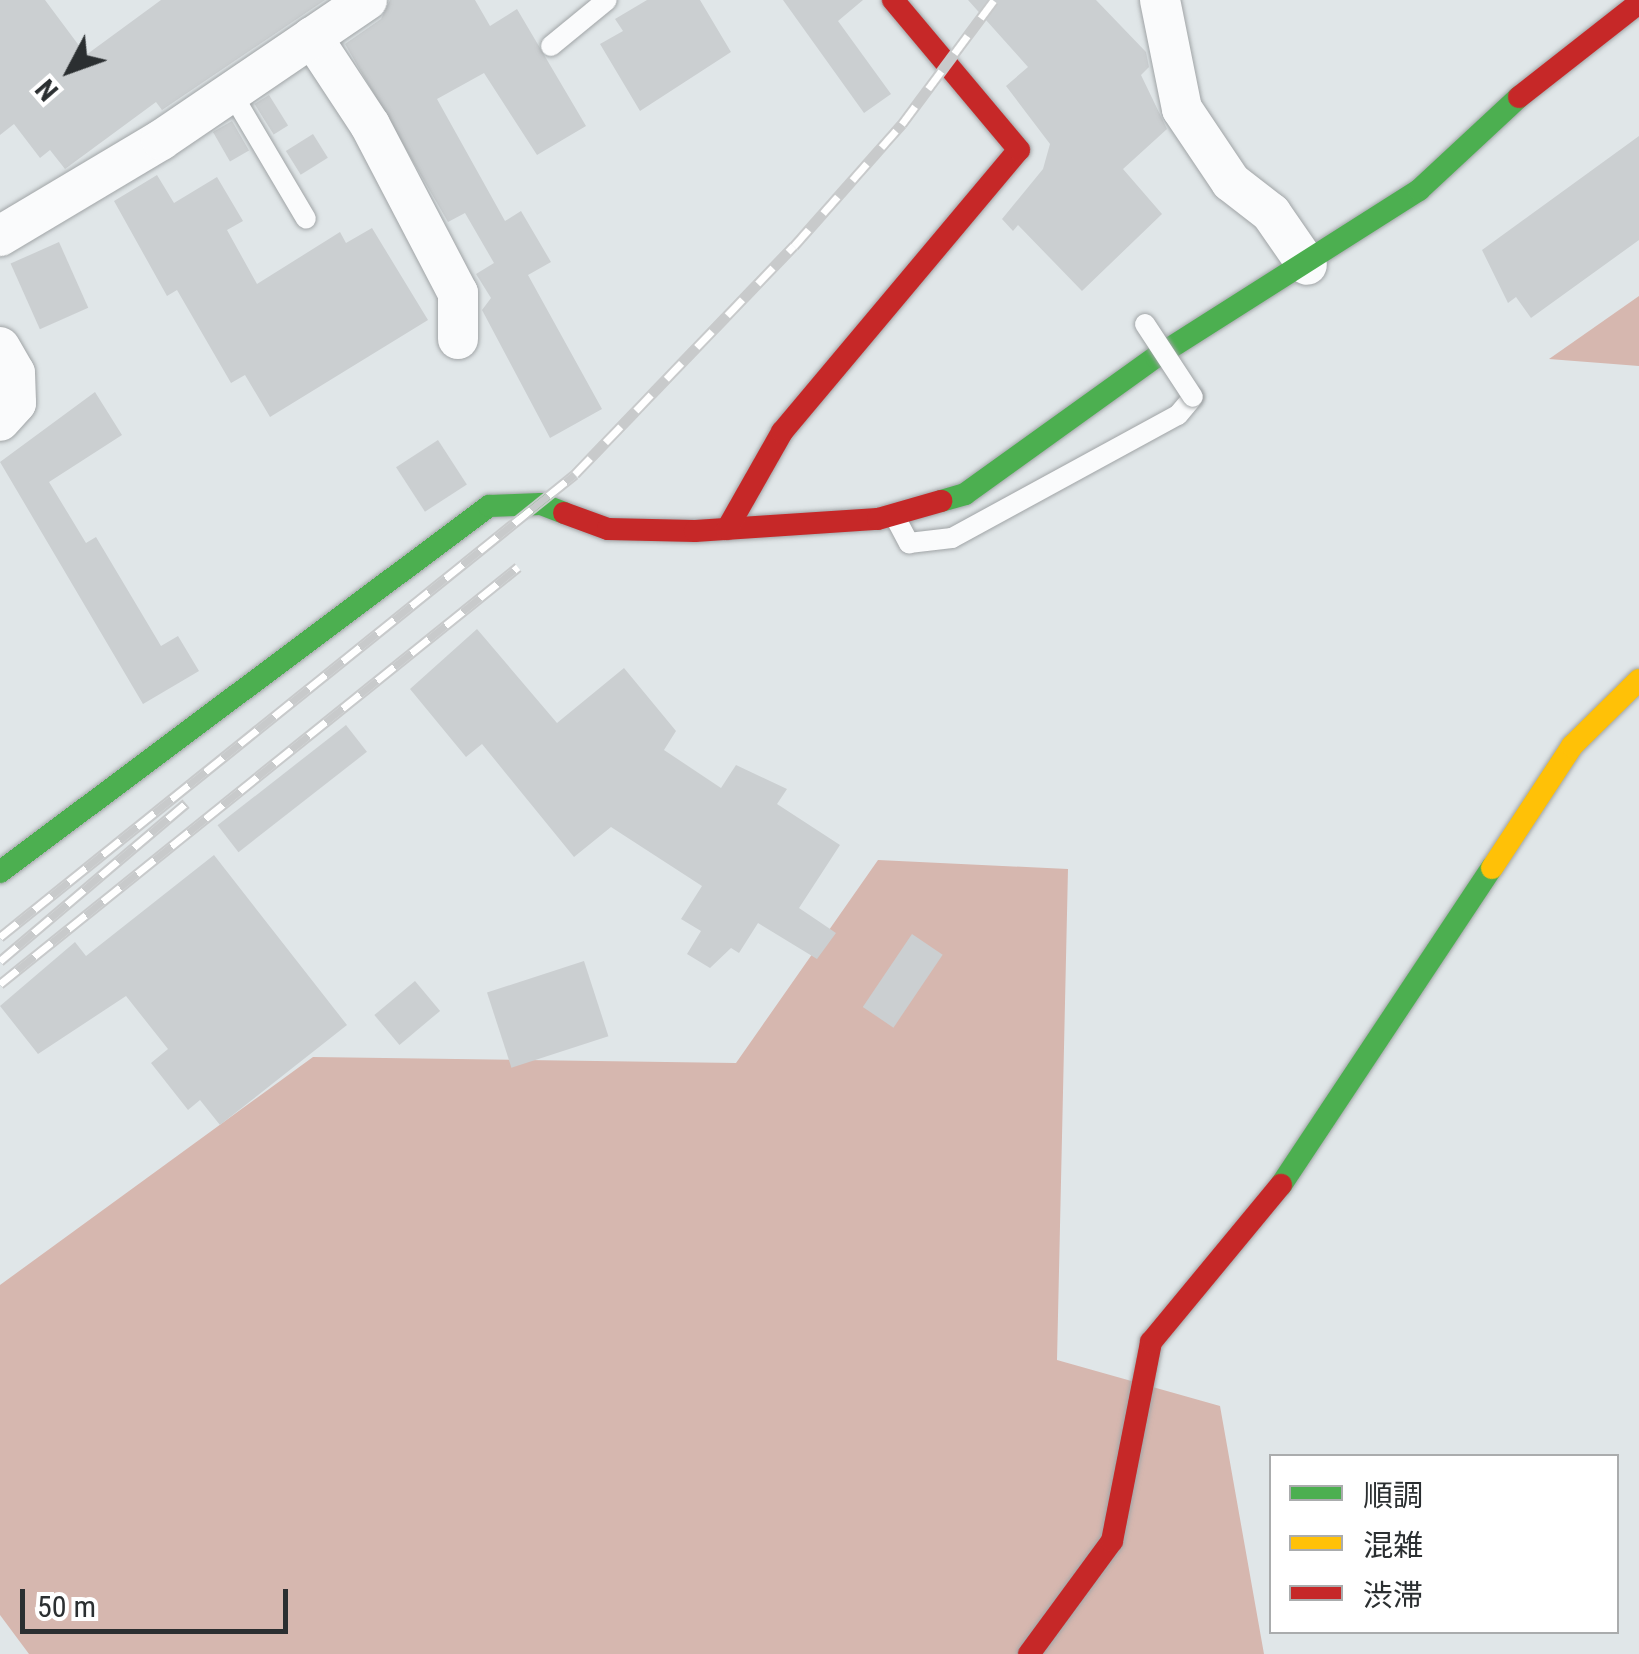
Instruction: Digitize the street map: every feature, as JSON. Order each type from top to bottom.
[{"type":"street","points":[[0,236],[231,92],[367,0]]},
{"type":"street","points":[[728,529],[782,432],[1019,150],[894,0]]},
{"type":"street","points":[[1160,0],[1182,109],[1231,182],[1271,213],[1307,264]]},
{"type":"street","points":[[0,872],[489,506],[541,504],[608,529],[728,529],[894,515],[965,494],[1156,358],[1419,190],[1566,53],[1639,3]]},
{"type":"street","points":[[312,38],[370,125],[458,294],[458,340]]},
{"type":"street","points":[[0,347],[15,373],[16,404],[0,421]]},
{"type":"street","points":[[1029,1654],[1112,1541],[1152,1342],[1229,1257],[1308,1148],[1572,746],[1639,680]]},
{"type":"lane","points":[[552,46],[607,0]]},
{"type":"lane","points":[[231,92],[306,218]]},
{"type":"lane","points":[[894,515],[909,543],[952,538],[1178,414],[1193,397],[1145,324]]},
{"type":"shaded area","points":[[1639,296],[1639,366],[1549,359]]},
{"type":"shaded area","points":[[878,860],[1068,869],[1057,1360],[1220,1406],[1264,1654],[29,1654],[0,1615],[0,1285],[313,1057],[736,1063]]},
{"type":"building","points":[[0,0],[45,0],[86,55],[161,0],[325,0],[162,110],[156,102],[65,169],[50,150],[40,158],[14,124],[0,135]]},
{"type":"building","points":[[390,0],[475,0],[490,26],[517,9],[586,126],[537,155],[484,73],[437,99],[505,221],[521,211],[551,262],[528,275],[602,409],[550,438],[482,310],[491,298],[476,274],[494,263],[465,213],[448,222],[345,44],[381,19]]},
{"type":"building","points":[[647,0],[700,0],[731,52],[640,111],[600,44],[623,31],[615,19]]},
{"type":"building","points":[[783,0],[863,0],[838,21],[891,94],[864,113]]},
{"type":"building","points":[[968,0],[1096,0],[1146,52],[1149,67],[1141,75],[1167,129],[1123,169],[1162,214],[1082,291],[1018,225],[1013,231],[1002,219],[1043,169],[1050,144],[1006,86],[1028,67]]},
{"type":"building","points":[[269,95],[288,126],[274,135],[255,104]]},
{"type":"building","points":[[232,121],[249,150],[230,161],[213,132]]},
{"type":"building","points":[[313,134],[328,158],[301,175],[286,151]]},
{"type":"building","points":[[1639,136],[1639,240],[1531,318],[1516,297],[1508,303],[1482,250]]},
{"type":"building","points":[[157,175],[174,203],[217,177],[243,221],[227,230],[257,284],[340,232],[346,243],[372,228],[428,320],[270,417],[245,375],[231,383],[177,290],[167,296],[114,201]]},
{"type":"building","points":[[59,242],[88,308],[40,329],[11,264]]},
{"type":"building","points":[[95,392],[122,435],[49,482],[86,543],[96,537],[161,646],[178,636],[199,671],[143,704],[0,462]]},
{"type":"building","points":[[438,440],[467,484],[425,512],[396,467]]},
{"type":"building","points":[[477,629],[557,723],[624,668],[676,731],[664,750],[721,788],[736,765],[787,789],[777,804],[840,845],[799,908],[836,933],[817,959],[758,923],[739,953],[731,948],[710,968],[687,954],[701,931],[681,919],[702,886],[611,827],[574,857],[482,744],[466,757],[410,689]]},
{"type":"building","points":[[346,725],[367,752],[238,852],[218,825]]},
{"type":"building","points":[[214,855],[347,1025],[220,1125],[200,1100],[188,1110],[151,1063],[168,1049],[126,996],[38,1054],[0,1006],[75,942],[86,956]]},
{"type":"building","points":[[912,934],[943,955],[893,1028],[863,1007]]},
{"type":"building","points":[[584,961],[608,1036],[511,1068],[487,993]]},
{"type":"building","points":[[415,981],[440,1011],[399,1045],[374,1015]]},
{"type":"railway","points":[[0,937],[575,474],[794,246],[902,124],[994,0]]},
{"type":"railway","points":[[0,984],[518,567]]},
{"type":"railway","points":[[0,961],[186,803]]},
{"type":"traffic: fast","points":[[941,501],[965,494],[1156,357],[1419,190],[1519,97]]},
{"type":"traffic: fast","points":[[0,872],[489,506],[541,504],[564,513]]},
{"type":"traffic: fast","points":[[1281,1185],[1492,868]]},
{"type":"traffic: slow","points":[[1492,868],[1572,746],[1639,680]]},
{"type":"traffic: jam","points":[[727,529],[782,432],[1019,150],[893,0]]},
{"type":"traffic: jam","points":[[1519,97],[1639,3]]},
{"type":"traffic: jam","points":[[564,513],[608,529],[695,531],[878,519],[941,501]]},
{"type":"traffic: jam","points":[[1029,1654],[1112,1541],[1151,1342],[1281,1185]]}]
